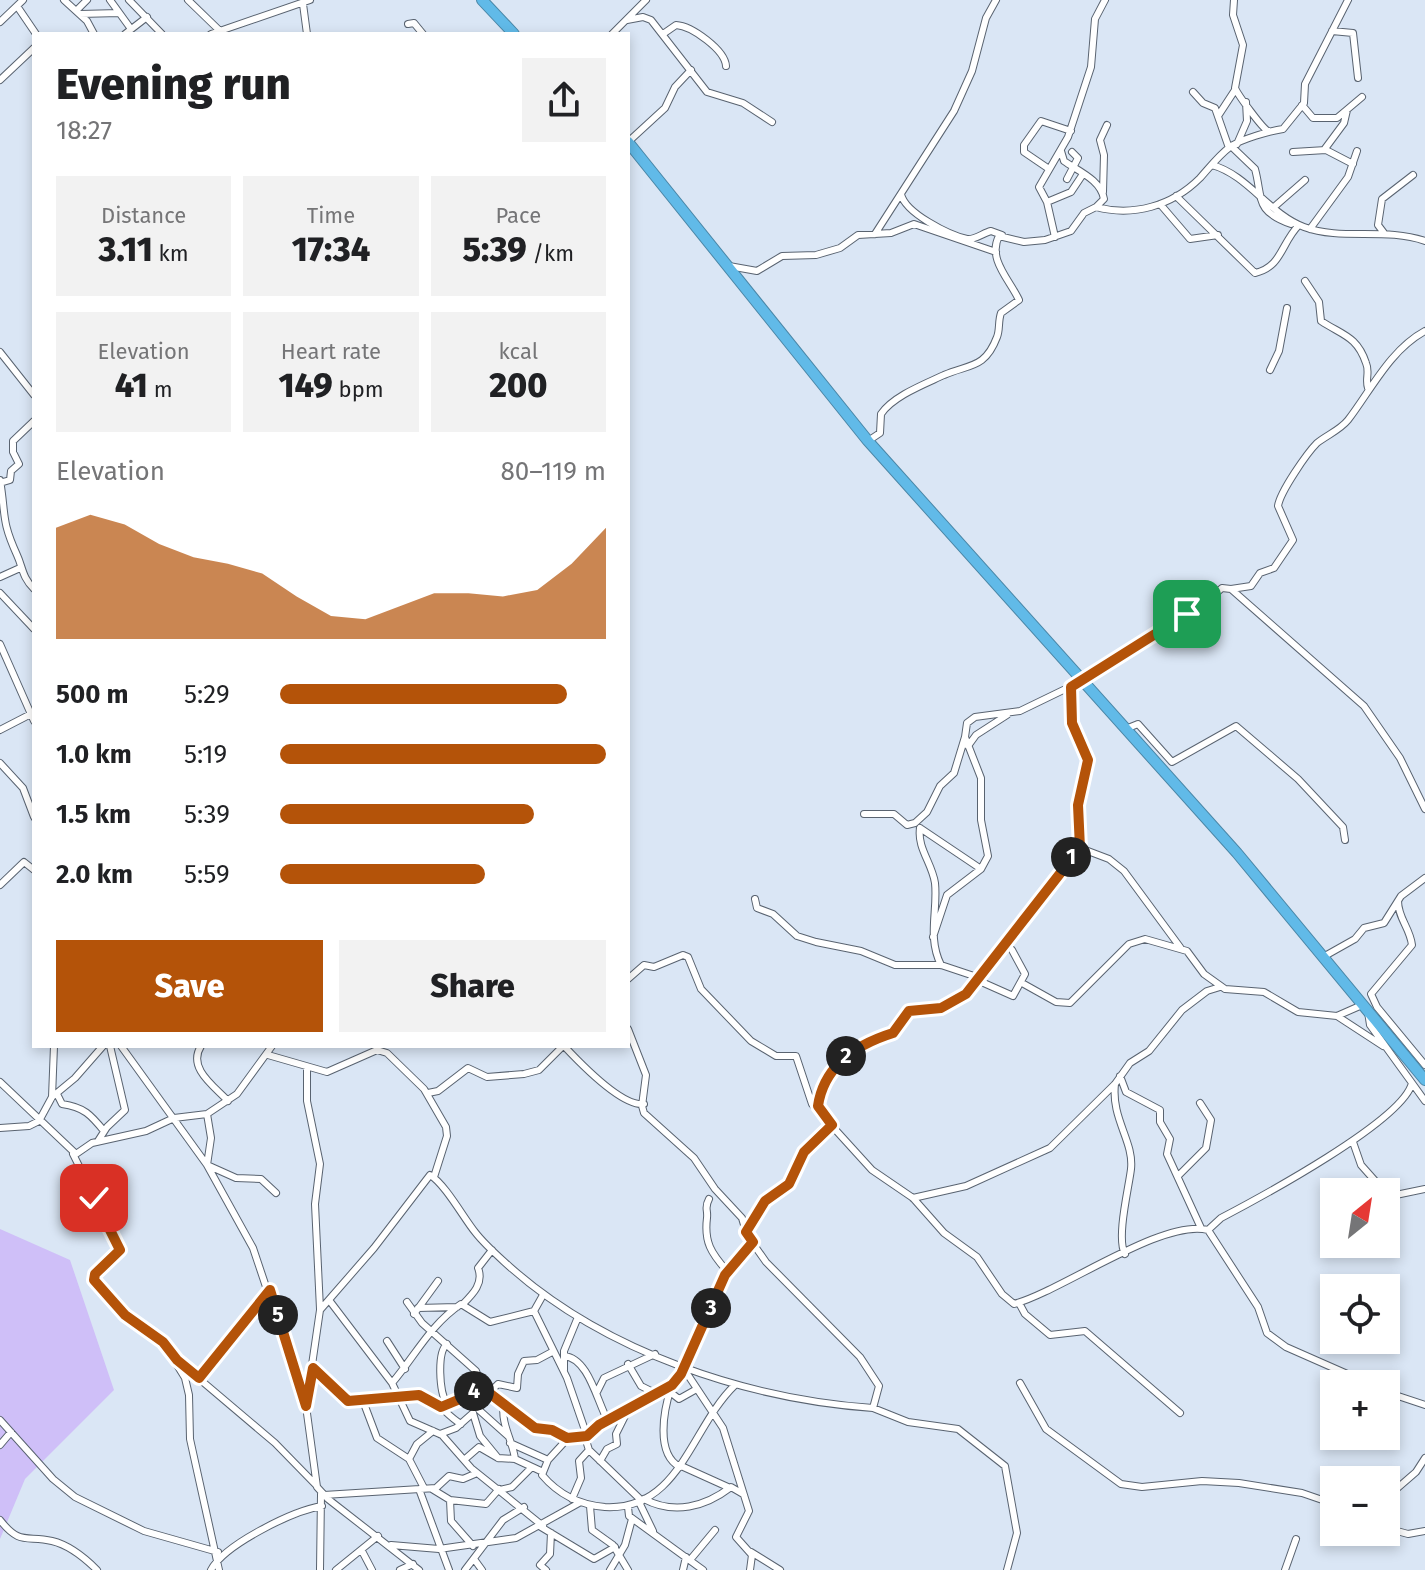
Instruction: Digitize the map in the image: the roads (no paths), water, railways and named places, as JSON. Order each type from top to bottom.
[{"type":"highway","points":[[482,0],[512,32]]},
{"type":"highway","points":[[630,144],[868,441],[1128,728],[1425,1080]]},
{"type":"street","points":[[64,0],[92,32]]},
{"type":"street","points":[[78,13],[87,0]]},
{"type":"street","points":[[110,0],[128,32],[147,17]]},
{"type":"street","points":[[129,0],[160,32]]},
{"type":"street","points":[[188,0],[220,31]]},
{"type":"street","points":[[614,32],[646,0]]},
{"type":"street","points":[[875,234],[955,110],[972,71],[986,18],[996,0]]},
{"type":"street","points":[[1055,237],[1047,202],[1039,187],[1060,156],[1071,131],[1091,67],[1095,19],[1105,0]]},
{"type":"street","points":[[1218,116],[1235,90],[1243,43],[1233,15],[1234,0]]},
{"type":"street","points":[[1232,146],[1268,131],[1283,129],[1302,105],[1305,84],[1348,0]]},
{"type":"street","points":[[217,32],[306,2],[307,32]]},
{"type":"street","points":[[0,22],[20,3],[35,32]]},
{"type":"street","points":[[78,13],[119,13]]},
{"type":"street","points":[[627,20],[648,18],[709,93],[743,103],[772,122]]},
{"type":"street","points":[[408,24],[414,23],[421,32]]},
{"type":"street","points":[[663,34],[676,25],[687,27],[724,56],[726,66]]},
{"type":"street","points":[[1331,31],[1353,33],[1358,78]]},
{"type":"street","points":[[0,80],[32,50]]},
{"type":"street","points":[[630,140],[665,108],[675,87],[691,70]]},
{"type":"street","points":[[1235,90],[1246,101],[1260,126],[1268,131]]},
{"type":"street","points":[[1193,92],[1203,103],[1213,106],[1232,146],[1255,169],[1257,192],[1263,205],[1278,218],[1333,234],[1367,231],[1425,241]]},
{"type":"street","points":[[1302,105],[1314,118],[1337,118],[1362,97]]},
{"type":"street","points":[[1096,207],[1126,211],[1160,204],[1176,196],[1232,146],[1247,121],[1246,101]]},
{"type":"street","points":[[1324,150],[1344,123],[1347,110]]},
{"type":"street","points":[[1049,169],[1024,152],[1024,145],[1041,121],[1071,131]]},
{"type":"street","points":[[901,192],[905,204],[921,217],[963,237],[971,239],[991,231],[1029,243],[1055,237],[1071,231],[1085,212],[1103,200],[1104,155],[1100,139],[1107,125]]},
{"type":"street","points":[[1293,152],[1324,150],[1353,164]]},
{"type":"street","points":[[1310,229],[1348,177],[1357,151]]},
{"type":"street","points":[[1067,179],[1078,157],[1072,152]]},
{"type":"street","points":[[1060,156],[1103,192]]},
{"type":"street","points":[[1212,165],[1229,171],[1299,225]]},
{"type":"street","points":[[1047,202],[1071,192],[1083,174]]},
{"type":"street","points":[[1385,235],[1379,226],[1382,199],[1413,175]]},
{"type":"street","points":[[1274,207],[1305,180]]},
{"type":"street","points":[[1176,196],[1255,273],[1267,271],[1279,260],[1284,242],[1299,225]]},
{"type":"street","points":[[1160,204],[1190,239],[1218,235]]},
{"type":"street","points":[[729,266],[757,271],[782,256],[816,255],[840,248],[858,235],[919,225],[996,252]]},
{"type":"street","points":[[1367,231],[1379,226]]},
{"type":"street","points":[[868,441],[880,433],[881,414],[891,403],[945,375],[970,369],[985,357],[998,335],[1001,313],[1019,300],[1002,273],[996,252],[995,244],[1002,235]]},
{"type":"street","points":[[1305,281],[1318,299],[1321,321],[1348,334],[1361,347],[1368,367],[1368,388]]},
{"type":"street","points":[[1270,370],[1279,351],[1287,308]]},
{"type":"street","points":[[968,746],[976,735],[1007,715],[1084,680],[1102,665],[1196,611],[1218,590],[1254,584],[1260,573],[1271,571],[1289,547],[1293,536],[1279,513],[1280,495],[1317,443],[1347,421],[1368,388],[1405,346],[1425,332]]},
{"type":"street","points":[[0,352],[32,392]]},
{"type":"street","points":[[0,364],[7,360]]},
{"type":"street","points":[[32,423],[13,441],[13,452],[19,464],[11,471],[10,480],[0,482],[3,521],[20,568],[32,586]]},
{"type":"street","points":[[0,577],[20,568]]},
{"type":"street","points":[[1231,589],[1364,706],[1402,761],[1425,809]]},
{"type":"street","points":[[0,593],[32,627]]},
{"type":"street","points":[[0,644],[31,718],[0,730]]},
{"type":"street","points":[[818,1109],[827,1078],[841,1059],[868,1046],[880,1035],[893,1033],[906,1013],[944,1006],[966,994],[1007,937],[1080,848],[1078,805],[1088,760],[1072,723],[1071,687]]},
{"type":"street","points":[[941,965],[933,937],[934,882],[930,862],[920,845],[919,824],[932,806],[940,786],[954,773],[966,724],[972,719],[1007,715]]},
{"type":"street","points":[[1128,728],[1138,724],[1172,762],[1236,726],[1298,779],[1343,827],[1345,840]]},
{"type":"street","points":[[933,937],[947,895],[981,869],[988,856],[981,820],[981,778],[965,737]]},
{"type":"street","points":[[0,763],[23,788],[32,812]]},
{"type":"street","points":[[864,814],[894,814],[910,825],[919,824],[981,869]]},
{"type":"street","points":[[1080,848],[1109,859],[1124,871],[1183,950]]},
{"type":"street","points":[[0,885],[24,862],[32,868]]},
{"type":"street","points":[[1323,957],[1355,939],[1364,928],[1384,923],[1398,901],[1425,878]]},
{"type":"street","points":[[755,899],[757,908],[773,914],[801,938],[861,951],[895,965],[941,965],[998,987],[1011,997],[1022,983],[1025,972],[1012,950]]},
{"type":"street","points":[[1398,901],[1397,914],[1407,928],[1412,945],[1371,994],[1377,1007],[1425,1065]]},
{"type":"street","points":[[1022,983],[1056,1002],[1070,1003],[1133,941],[1145,939],[1183,950],[1190,953],[1200,969],[1220,987],[1234,991],[1260,991],[1298,1012],[1337,1016],[1365,1008],[1370,1025],[1425,1101]]},
{"type":"street","points":[[630,977],[644,965],[654,967],[683,955],[688,957],[701,989],[751,1041],[776,1056],[796,1056],[807,1097],[872,1170],[913,1198],[944,1233],[977,1257],[1005,1298],[1019,1303],[1025,1314],[1050,1335],[1085,1331],[1180,1413]]},
{"type":"street","points":[[913,1198],[966,1186],[1045,1152],[1115,1084],[1134,1059],[1152,1048],[1186,1007],[1207,991],[1220,987]]},
{"type":"street","points":[[1337,1016],[1387,1048]]},
{"type":"street","points":[[630,1034],[646,1075],[644,1113],[694,1158],[715,1189],[742,1218],[766,1262],[864,1363],[879,1386],[873,1408]]},
{"type":"street","points":[[54,1048],[55,1095],[62,1104],[88,1112],[104,1131]]},
{"type":"street","points":[[0,1128],[29,1126],[39,1121],[55,1095],[101,1048]]},
{"type":"street","points":[[98,1141],[125,1110],[110,1048]]},
{"type":"street","points":[[122,1048],[207,1165],[243,1227],[270,1290],[306,1406],[321,1491],[320,1570]]},
{"type":"street","points":[[200,1048],[196,1057],[198,1069],[228,1101]]},
{"type":"street","points":[[73,1154],[98,1141],[146,1131],[174,1118],[207,1114],[228,1101],[271,1048]]},
{"type":"street","points":[[388,1048],[390,1055]]},
{"type":"street","points":[[428,1093],[438,1091],[468,1068],[492,1077],[539,1070],[562,1048]]},
{"type":"street","points":[[566,1048],[594,1079],[633,1104],[644,1104]]},
{"type":"street","points":[[268,1055],[327,1072],[377,1050],[390,1055],[428,1093],[447,1132],[434,1177]]},
{"type":"street","points":[[306,1406],[320,1310],[315,1204],[320,1164],[307,1101],[307,1067]]},
{"type":"street","points":[[1120,1076],[1126,1092],[1160,1110],[1160,1122],[1170,1140],[1167,1154],[1204,1229],[1258,1307],[1267,1333],[1286,1347],[1338,1370]]},
{"type":"street","points":[[0,1082],[73,1154],[80,1176],[120,1250],[95,1274],[94,1280],[125,1315],[167,1346],[199,1378],[275,1443],[321,1491],[419,1570]]},
{"type":"street","points":[[1019,1303],[1158,1236],[1204,1229],[1353,1142],[1407,1095],[1412,1083]]},
{"type":"street","points":[[1115,1084],[1115,1113],[1130,1161],[1123,1204],[1122,1245],[1125,1254]]},
{"type":"street","points":[[1407,1095],[1419,1094]]},
{"type":"street","points":[[1179,1175],[1207,1145],[1211,1120],[1200,1103]]},
{"type":"street","points":[[207,1114],[211,1138],[207,1165]]},
{"type":"street","points":[[746,1229],[768,1199],[789,1184],[804,1152],[832,1125]]},
{"type":"street","points":[[29,1126],[55,1138]]},
{"type":"street","points":[[1353,1142],[1361,1165],[1373,1178]]},
{"type":"street","points":[[207,1165],[236,1178],[259,1178],[276,1193]]},
{"type":"street","points":[[434,1177],[492,1250],[543,1295],[578,1317],[684,1368],[735,1385],[824,1403],[873,1408],[908,1422],[958,1429],[1005,1466],[1017,1533],[1007,1570]]},
{"type":"street","points":[[320,1310],[382,1238],[425,1179],[434,1177]]},
{"type":"street","points":[[1400,1194],[1425,1189]]},
{"type":"street","points":[[709,1199],[705,1206],[704,1236],[707,1246],[727,1271]]},
{"type":"street","points":[[743,1494],[671,1461],[662,1431],[671,1388],[684,1368],[727,1271],[753,1242]]},
{"type":"street","points":[[392,1383],[405,1369],[430,1330],[460,1305],[480,1281],[479,1267],[492,1250]]},
{"type":"street","points":[[416,1311],[438,1281]]},
{"type":"street","points":[[199,1378],[270,1290]]},
{"type":"street","points":[[416,1311],[460,1305],[490,1322],[534,1311],[543,1295]]},
{"type":"street","points":[[329,1300],[392,1383],[410,1421],[436,1433],[477,1473],[524,1507],[551,1533],[594,1559],[617,1550]]},
{"type":"street","points":[[407,1302],[430,1330],[476,1371],[476,1378],[486,1391],[535,1428],[552,1430],[567,1438],[585,1435],[671,1388]]},
{"type":"street","points":[[534,1311],[567,1378]]},
{"type":"street","points":[[578,1317],[570,1327],[564,1356],[567,1378],[589,1450],[642,1501],[655,1534]]},
{"type":"street","points":[[387,1341],[405,1369]]},
{"type":"street","points":[[447,1344],[441,1355],[445,1414],[461,1424]]},
{"type":"street","points":[[167,1346],[187,1383],[190,1439],[202,1503],[218,1554],[219,1570]]},
{"type":"street","points":[[313,1368],[345,1400],[421,1395],[444,1406],[498,1384],[517,1388],[518,1374],[524,1361],[537,1360],[552,1352]]},
{"type":"street","points":[[597,1392],[602,1379],[628,1364],[655,1354]]},
{"type":"street","points":[[564,1356],[579,1363],[597,1392],[608,1421]]},
{"type":"street","points":[[628,1364],[641,1386],[657,1394]]},
{"type":"street","points":[[684,1368],[695,1390],[723,1428],[749,1515],[737,1539],[780,1570]]},
{"type":"street","points":[[1020,1383],[1046,1429],[1121,1484],[1142,1487],[1202,1481],[1239,1483],[1302,1493],[1320,1499]]},
{"type":"street","points":[[567,1438],[548,1460],[544,1478],[576,1501],[590,1506],[628,1507],[658,1492],[680,1466],[735,1385]]},
{"type":"street","points":[[671,1388],[679,1399],[695,1390]]},
{"type":"street","points":[[409,1459],[417,1444],[461,1424],[476,1411],[486,1391]]},
{"type":"street","points":[[1400,1397],[1425,1405]]},
{"type":"street","points":[[363,1401],[377,1438],[409,1459],[424,1488],[439,1549],[449,1570]]},
{"type":"street","points":[[504,1404],[502,1416],[509,1428],[515,1459]]},
{"type":"street","points":[[476,1411],[509,1440],[548,1460]]},
{"type":"street","points":[[476,1411],[480,1436],[498,1458]]},
{"type":"street","points":[[600,1461],[608,1448],[616,1445],[616,1434],[627,1412]]},
{"type":"street","points":[[0,1420],[53,1479],[75,1497],[152,1535],[218,1554]]},
{"type":"street","points":[[0,1445],[11,1432]]},
{"type":"street","points":[[464,1460],[478,1446],[498,1458],[515,1459],[543,1472]]},
{"type":"street","points":[[388,1544],[439,1549],[473,1546],[516,1538],[542,1526],[576,1501],[581,1478],[579,1461],[589,1450]]},
{"type":"street","points":[[1400,1486],[1416,1472],[1425,1458]]},
{"type":"street","points":[[424,1488],[450,1500],[486,1504],[499,1489],[512,1487],[531,1468]]},
{"type":"street","points":[[321,1491],[438,1487],[449,1476],[463,1479],[477,1473]]},
{"type":"street","points":[[642,1501],[663,1508],[688,1507],[714,1500],[730,1488]]},
{"type":"street","points":[[450,1500],[451,1521],[473,1546]]},
{"type":"street","points":[[211,1570],[218,1554],[288,1515],[322,1506]]},
{"type":"street","points":[[590,1506],[592,1530],[617,1550],[628,1570]]},
{"type":"street","points":[[465,1570],[503,1520],[524,1507]]},
{"type":"street","points":[[628,1507],[632,1519],[703,1570]]},
{"type":"street","points":[[610,1570],[632,1519]]},
{"type":"street","points":[[0,1520],[20,1539],[59,1543],[78,1553],[97,1570]]},
{"type":"street","points":[[683,1570],[688,1558],[715,1530]]},
{"type":"street","points":[[1400,1532],[1408,1534],[1425,1531]]},
{"type":"street","points":[[546,1570],[540,1565],[551,1552],[551,1533]]},
{"type":"street","points":[[336,1570],[378,1536]]},
{"type":"street","points":[[1285,1570],[1296,1539]]},
{"type":"street","points":[[362,1551],[372,1570]]},
{"type":"street","points":[[750,1570],[751,1552]]},
{"type":"street","points":[[474,1559],[482,1570]]},
{"type":"street","points":[[400,1570],[413,1564]]}]
